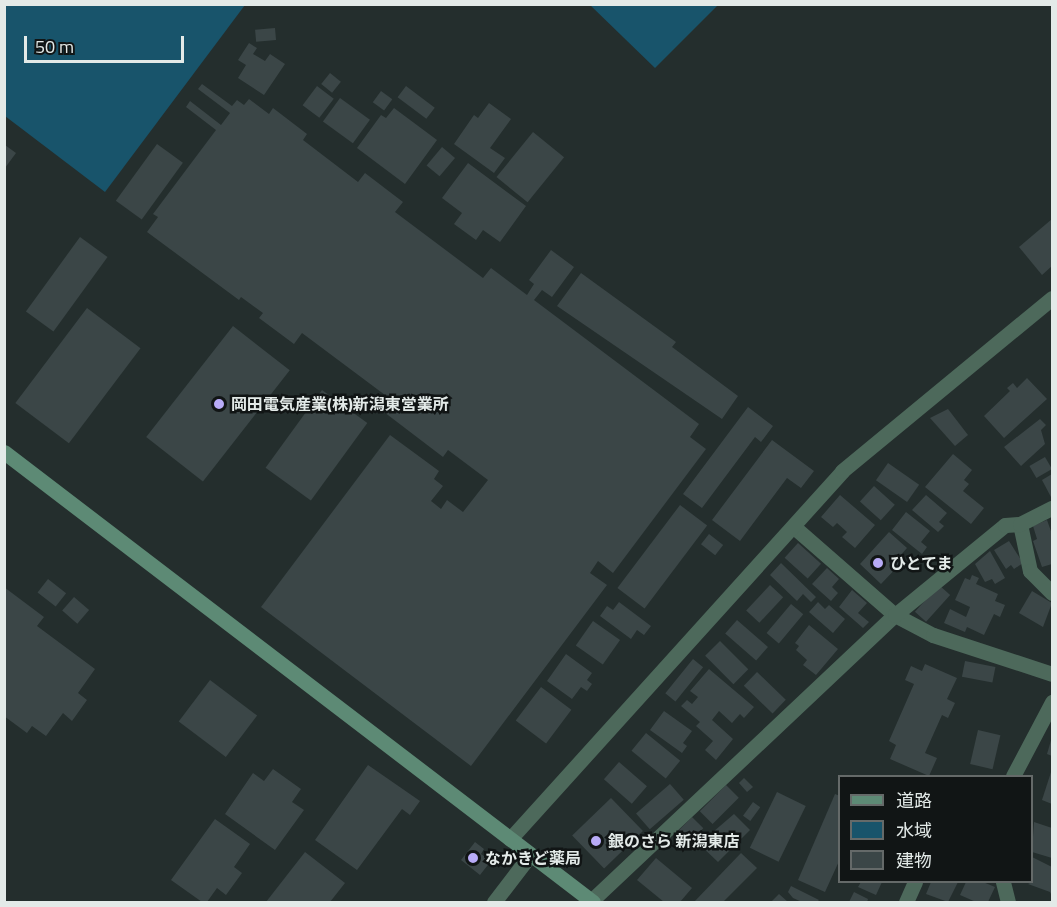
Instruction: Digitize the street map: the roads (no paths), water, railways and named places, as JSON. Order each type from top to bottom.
[{"type":"street","points":[[510,839],[794,527],[842,471],[1053,298]]},
{"type":"street","points":[[4,452],[592,902],[895,615],[1005,525],[1020,524],[1053,508]]},
{"type":"street","points":[[1020,524],[1030,571],[1053,592]]},
{"type":"street","points":[[794,527],[895,615],[942,639],[1053,674]]},
{"type":"street","points":[[1014,775],[1053,702]]},
{"type":"street","points":[[494,903],[530,855]]},
{"type":"street","points":[[906,903],[915,883]]},
{"type":"street","points":[[1003,883],[1008,903]]},
{"type":"water","points":[[4,5],[245,5],[105,192],[5,116]]},
{"type":"water","points":[[590,5],[718,5],[655,68]]},
{"type":"place","name":"岡田電気産業(株)新潟東営業所","points":[[219,404]]},
{"type":"place","name":"ひとてま","points":[[878,563]]},
{"type":"place","name":"銀のさら 新潟東店","points":[[596,841]]},
{"type":"place","name":"なかきど薬局","points":[[473,858]]}]
